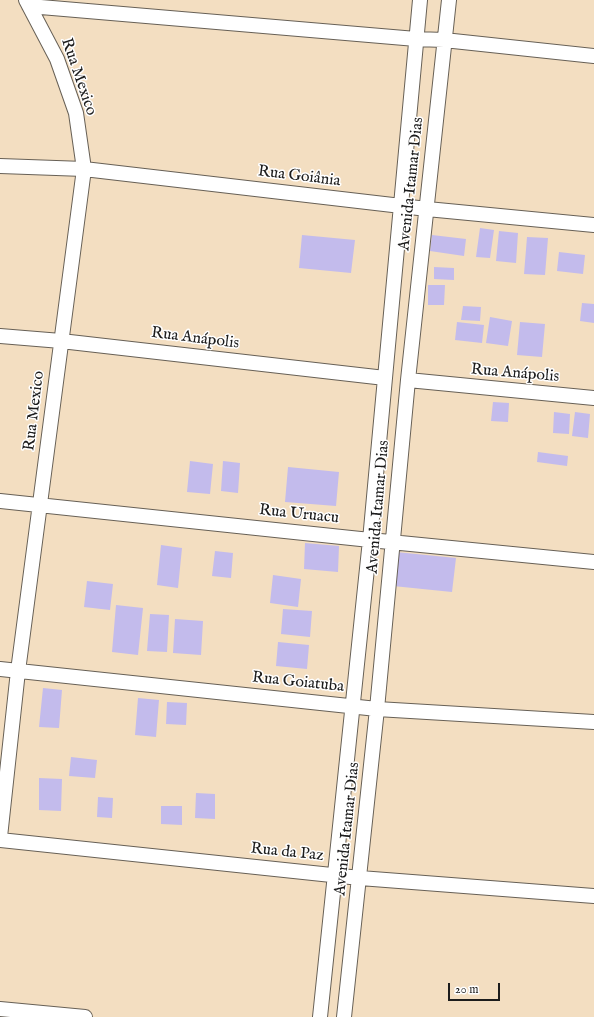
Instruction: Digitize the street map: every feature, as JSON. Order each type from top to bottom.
[{"type":"street","name":"Avenida Itamar Dias","points":[[320,1017],[370,540],[420,0]]},
{"type":"street","name":"Avenida Itamar Dias","points":[[344,1017],[377,709],[408,380],[449,0]]},
{"type":"street","points":[[28,3],[416,39],[444,40],[594,56]]},
{"type":"street","name":"Rua Mexico","points":[[0,838],[18,671],[84,169],[76,113],[57,59],[28,3]]},
{"type":"street","name":"Rua Goiânia","points":[[0,166],[84,169],[427,209],[594,225]]},
{"type":"street","name":"Rua Anápolis","points":[[0,336],[61,341],[385,378]]},
{"type":"street","name":"Rua Anápolis","points":[[408,380],[594,398]]},
{"type":"street","name":"Rua Uruacu","points":[[0,501],[594,562]]},
{"type":"street","name":"Rua Goiatuba","points":[[0,669],[377,709],[594,722]]},
{"type":"street","name":"Rua da Paz","points":[[0,838],[335,876],[594,896]]},
{"type":"street","points":[[0,1009],[85,1017]]},
{"type":"building","points":[[480,228],[494,230],[490,258],[476,257]]},
{"type":"building","points":[[499,231],[518,233],[516,263],[496,261]]},
{"type":"building","points":[[302,235],[355,240],[351,273],[299,268]]},
{"type":"building","points":[[432,235],[466,239],[464,256],[430,251]]},
{"type":"building","points":[[527,237],[548,238],[545,275],[524,274]]},
{"type":"building","points":[[559,252],[585,255],[583,274],[557,271]]},
{"type":"building","points":[[434,267],[454,268],[454,280],[434,279]]},
{"type":"building","points":[[428,285],[445,285],[444,305],[428,305]]},
{"type":"building","points":[[582,303],[594,304],[594,323],[580,321]]},
{"type":"building","points":[[463,306],[481,307],[480,321],[461,320]]},
{"type":"building","points":[[490,317],[512,321],[508,346],[486,343]]},
{"type":"building","points":[[457,322],[484,325],[482,343],[455,340]]},
{"type":"building","points":[[520,322],[545,324],[542,357],[517,355]]},
{"type":"building","points":[[493,402],[509,403],[508,422],[491,421]]},
{"type":"building","points":[[554,412],[570,414],[569,434],[553,433]]},
{"type":"building","points":[[575,412],[590,414],[588,438],[572,436]]},
{"type":"building","points":[[538,452],[568,456],[567,466],[537,462]]},
{"type":"building","points":[[190,461],[213,464],[210,494],[187,492]]},
{"type":"building","points":[[223,461],[240,463],[238,493],[221,491]]},
{"type":"building","points":[[288,467],[339,472],[336,506],[285,502]]},
{"type":"building","points":[[305,543],[339,546],[338,572],[304,569]]},
{"type":"building","points":[[161,545],[182,548],[178,588],[157,585]]},
{"type":"building","points":[[215,551],[233,553],[231,578],[212,576]]},
{"type":"building","points":[[396,552],[456,558],[452,592],[393,586]]},
{"type":"building","points":[[273,575],[301,579],[298,607],[270,603]]},
{"type":"building","points":[[87,581],[113,584],[110,610],[84,607]]},
{"type":"building","points":[[116,605],[143,608],[138,655],[112,652]]},
{"type":"building","points":[[283,609],[312,611],[310,637],[281,634]]},
{"type":"building","points":[[150,614],[169,615],[167,652],[147,651]]},
{"type":"building","points":[[175,619],[203,621],[201,655],[173,653]]},
{"type":"building","points":[[278,642],[309,645],[307,669],[276,666]]},
{"type":"building","points":[[43,688],[62,690],[59,728],[39,727]]},
{"type":"building","points":[[138,698],[159,700],[156,737],[135,735]]},
{"type":"building","points":[[167,702],[187,703],[186,725],[166,724]]},
{"type":"building","points":[[71,757],[97,760],[95,778],[69,776]]},
{"type":"building","points":[[39,778],[62,779],[61,811],[39,810]]},
{"type":"building","points":[[196,793],[215,794],[215,819],[195,818]]},
{"type":"building","points":[[98,797],[113,798],[112,818],[97,817]]},
{"type":"building","points":[[161,806],[182,806],[182,825],[161,824]]}]
